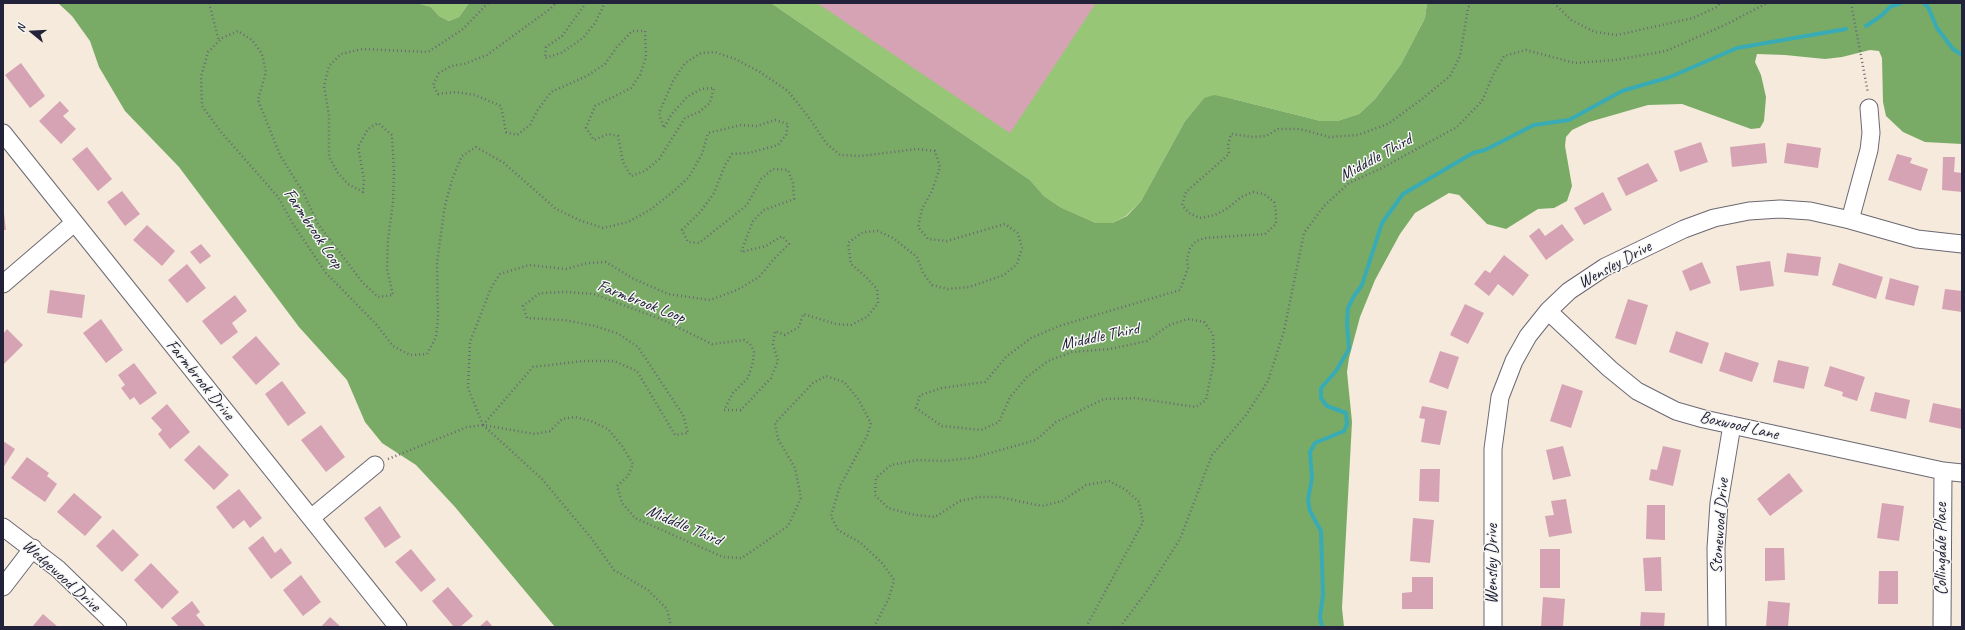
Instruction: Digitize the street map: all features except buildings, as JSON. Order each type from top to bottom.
[{"type":"street","points":[[1850,220],[1869,150],[1871,133],[1869,108]]},
{"type":"street","name":"Farmbrook Drive","points":[[3,133],[398,627]]},
{"type":"street","name":"Wensley Drive","points":[[1493,627],[1493,449],[1500,398],[1514,361],[1528,336],[1548,311],[1569,291],[1605,267],[1684,229],[1714,218],[1749,211],[1780,209],[1810,211],[1850,220],[1917,239],[1962,244]]},
{"type":"street","points":[[3,284],[74,223]]},
{"type":"street","name":"Boxwood Lane","points":[[1548,311],[1610,369],[1638,391],[1676,411],[1732,425],[1962,474]]},
{"type":"street","name":"Stonewood Drive","points":[[1716,627],[1716,548],[1719,503],[1732,425]]},
{"type":"street","points":[[311,518],[375,465]]},
{"type":"street","name":"Collingdale Place","points":[[1942,627],[1943,471]]},
{"type":"street","name":"Wedgewood Drive","points":[[3,527],[33,548],[58,569],[118,627]]},
{"type":"street","points":[[3,587],[33,548]]},
{"type":"path","points":[[209,3],[219,41]]},
{"type":"path","name":"Farmbrook Loop","points":[[488,3],[463,29],[428,52],[362,48],[341,54],[329,66],[324,86],[328,115],[329,157],[338,173],[348,184],[362,192],[364,179],[358,147],[368,129],[378,123],[392,135],[394,172],[393,202],[388,240],[387,269],[393,295],[378,297],[363,283],[318,224],[303,192],[280,155],[258,100],[266,72],[262,54],[252,40],[238,31],[222,38],[208,52],[201,77],[202,106],[221,132],[278,197],[293,224],[326,273],[376,324],[393,346],[410,355],[427,354],[436,337],[438,318],[437,262],[439,236],[451,184],[462,156],[476,148],[504,163],[556,209],[579,220],[603,228],[628,222],[650,210],[674,191],[689,177],[692,172],[702,154],[708,132],[741,126],[758,126],[775,120],[788,124],[786,135],[778,145],[749,153],[732,154],[725,165],[714,193],[701,211],[682,230],[688,242],[700,242],[747,205],[761,180],[773,169],[788,170],[793,183],[794,199],[764,210],[753,221],[741,252],[766,246],[782,236],[789,244],[759,277],[737,290],[710,300],[668,294],[632,278],[606,262],[588,263],[566,269],[529,265],[500,274],[491,288],[470,342],[468,388],[483,426],[533,367],[582,361],[614,361],[637,371],[675,435],[688,433],[683,415],[638,347],[619,334],[595,326],[564,320],[527,318],[523,306],[540,293],[566,292],[594,294],[663,320],[712,344],[744,340],[750,344],[754,351],[753,362],[748,378],[733,392],[724,410],[741,410],[771,378],[778,361],[773,344],[775,331],[785,335],[799,327],[803,314],[836,324],[851,325],[867,316],[878,302],[877,289],[851,264],[848,243],[863,232],[878,231],[893,238],[917,257],[924,273],[932,285],[948,288],[969,287],[1004,275],[1017,264],[1022,248],[1018,233],[1005,224],[947,241],[928,239],[918,228],[922,209],[932,191],[940,167],[935,151],[916,149],[861,156],[840,155],[826,143],[810,119],[788,91],[760,72],[735,59],[715,52],[702,53],[685,63],[673,81],[659,113],[664,128],[671,115],[687,97],[700,89],[714,88],[710,103],[699,112],[685,118],[659,159],[645,171],[631,176],[623,162],[618,136],[608,134],[594,140],[586,128],[595,106],[631,88],[640,75],[646,57],[645,31],[632,31],[617,47],[606,64],[587,76],[551,92],[537,111],[530,125],[517,135],[506,132],[500,106],[475,96],[456,92],[438,94],[433,85],[438,73],[452,66],[464,64],[487,55],[556,3]]},
{"type":"path","points":[[586,3],[562,36],[546,47],[544,58],[561,53],[583,38],[595,23],[605,3]]},
{"type":"path","name":"Midddle Third","points":[[1086,627],[1143,522],[1139,502],[1126,490],[1110,481],[1086,485],[1062,501],[1042,506],[999,497],[978,497],[960,501],[935,517],[888,508],[876,495],[876,478],[891,465],[918,460],[943,462],[972,458],[1036,440],[1056,422],[1104,399],[1135,398],[1196,407],[1206,400],[1214,360],[1213,334],[1204,322],[1188,319],[1169,325],[1147,341],[1110,348],[1072,352],[1048,361],[1027,377],[1010,397],[999,422],[981,430],[942,426],[916,408],[920,395],[942,388],[985,382],[1007,356],[1031,338],[1059,326],[1180,290],[1188,268],[1187,258],[1190,248],[1196,241],[1205,238],[1265,234],[1276,224],[1276,212],[1274,202],[1264,194],[1253,192],[1241,197],[1228,208],[1215,215],[1200,218],[1189,213],[1182,205],[1186,192],[1229,154],[1228,145],[1231,134],[1253,137],[1266,136],[1278,130],[1300,129],[1329,137],[1358,135],[1388,124],[1450,76],[1460,56],[1468,8],[1471,3]]},
{"type":"path","points":[[1554,3],[1571,20],[1595,32],[1617,35],[1693,18],[1717,7],[1720,3]]},
{"type":"path","name":"Midddle Third","points":[[1120,627],[1147,591],[1180,539],[1212,454],[1246,415],[1268,381],[1284,331],[1304,233],[1324,206],[1349,183],[1382,168],[1457,127],[1482,101],[1493,75],[1504,56],[1526,50],[1575,63],[1615,60],[1666,51],[1727,24],[1767,3]]},
{"type":"path","points":[[1852,3],[1864,69],[1869,108]]},
{"type":"path","name":"Midddle Third","points":[[483,426],[535,434],[550,431],[562,419],[575,417],[591,421],[608,429],[622,446],[633,464],[628,476],[617,486],[622,503],[635,518],[723,557],[742,558],[788,526],[801,498],[795,468],[778,439],[775,423],[813,383],[826,376],[844,382],[858,399],[871,423],[867,436],[840,486],[831,516],[838,530],[861,543],[883,564],[894,580],[889,598],[874,627]]},
{"type":"path","points":[[375,465],[467,427],[483,426],[542,479],[591,538],[614,570],[648,590],[667,609],[671,627]]},
{"type":"green space","points":[[58,3],[417,3],[431,7],[439,16],[449,21],[459,17],[469,3],[771,3],[1030,180],[1044,196],[1060,207],[1096,223],[1112,223],[1127,216],[1141,201],[1185,121],[1204,98],[1214,95],[1321,121],[1337,121],[1359,114],[1375,99],[1401,64],[1425,18],[1427,3],[1962,3],[1962,144],[1925,142],[1903,132],[1886,116],[1883,102],[1882,58],[1879,51],[1870,50],[1842,57],[1825,59],[1757,54],[1755,62],[1761,75],[1766,97],[1764,121],[1760,128],[1751,129],[1682,104],[1648,105],[1589,122],[1572,130],[1566,137],[1565,146],[1572,186],[1567,201],[1554,208],[1538,209],[1506,229],[1487,224],[1459,195],[1449,193],[1415,213],[1400,234],[1375,280],[1360,317],[1349,358],[1347,372],[1352,422],[1342,608],[1344,627],[555,627],[455,507],[416,465],[382,443],[365,422],[347,380],[299,327],[179,167],[125,111],[99,67],[90,41],[72,16]]},
{"type":"green space","points":[[417,3],[469,3],[459,17],[449,21],[439,16],[431,7]]},
{"type":"green space","points":[[771,3],[1427,3],[1425,18],[1401,64],[1375,99],[1359,114],[1337,121],[1321,121],[1233,99],[1204,98],[1185,121],[1141,201],[1126,216],[1112,223],[1096,223],[1060,207],[1044,196],[1030,180]]},
{"type":"waterway","points":[[1866,26],[1881,16],[1890,7],[1901,3]]},
{"type":"waterway","points":[[1924,3],[1928,7],[1937,28],[1953,49],[1962,55]]},
{"type":"waterway","points":[[1322,627],[1320,617],[1323,595],[1321,531],[1310,511],[1308,500],[1312,478],[1310,452],[1315,443],[1344,431],[1347,424],[1346,413],[1327,406],[1321,398],[1321,388],[1336,371],[1349,349],[1347,323],[1348,308],[1362,285],[1382,223],[1403,194],[1473,153],[1485,150],[1534,125],[1569,120],[1622,91],[1670,77],[1737,48],[1846,29]]}]
